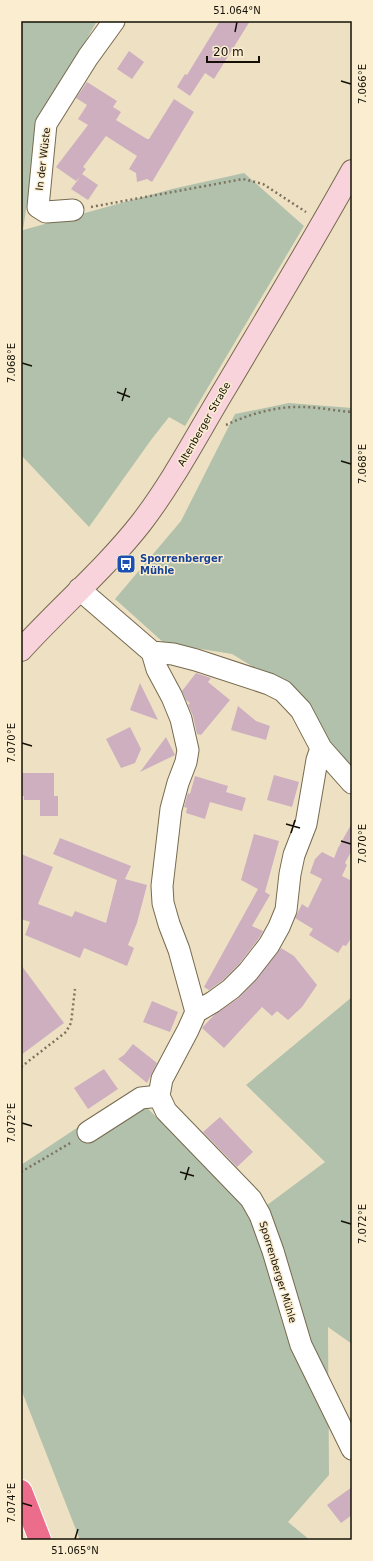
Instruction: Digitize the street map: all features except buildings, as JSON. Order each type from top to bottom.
[{"type":"highway","points":[[21,1491],[40,1540]]},
{"type":"main road","name":"Altenberger Straße","points":[[21,650],[141,523],[175,474],[352,171]]},
{"type":"street","name":"In der Wüste","points":[[73,210],[46,212],[38,207],[46,124],[88,57],[114,21]]},
{"type":"street","points":[[79,589],[152,652],[157,669],[172,697],[181,719],[188,750],[186,762],[178,783],[171,809],[162,886],[163,903],[179,950],[196,1012]]},
{"type":"street","points":[[152,652],[173,654],[196,660],[269,684],[283,691],[300,710],[321,748],[352,783]]},
{"type":"street","points":[[88,1132],[141,1098],[159,1096],[162,1079],[196,1012],[225,993],[248,972],[269,945],[286,910],[290,874],[294,855],[306,824],[317,760],[321,748]]},
{"type":"street","name":"Sporrenberger Mühle","points":[[159,1096],[166,1111],[250,1199],[260,1215],[273,1251],[301,1345],[352,1449]]},
{"type":"path","points":[[73,210],[243,179],[263,184],[323,223]]},
{"type":"path","points":[[205,422],[223,427],[244,417],[277,409],[302,407],[352,412]]},
{"type":"path","points":[[21,1066],[66,1032],[71,1023],[75,989]]},
{"type":"path","points":[[21,1172],[88,1132]]},
{"type":"green space","points":[[21,21],[97,21],[39,122],[23,230],[172,189],[244,173],[304,226],[185,426],[169,417],[89,527],[21,455]]},
{"type":"green space","points":[[289,403],[352,408],[352,767],[339,755],[282,684],[232,654],[164,643],[115,599],[181,521],[235,414]]},
{"type":"green space","points":[[352,997],[352,1344],[328,1327],[329,1475],[288,1522],[310,1540],[80,1540],[21,1389],[21,1165],[131,1092],[255,1214],[325,1162],[246,1085]]},
{"type":"place","name":"Sporrenberger Mühle","points":[[126,564]]}]
